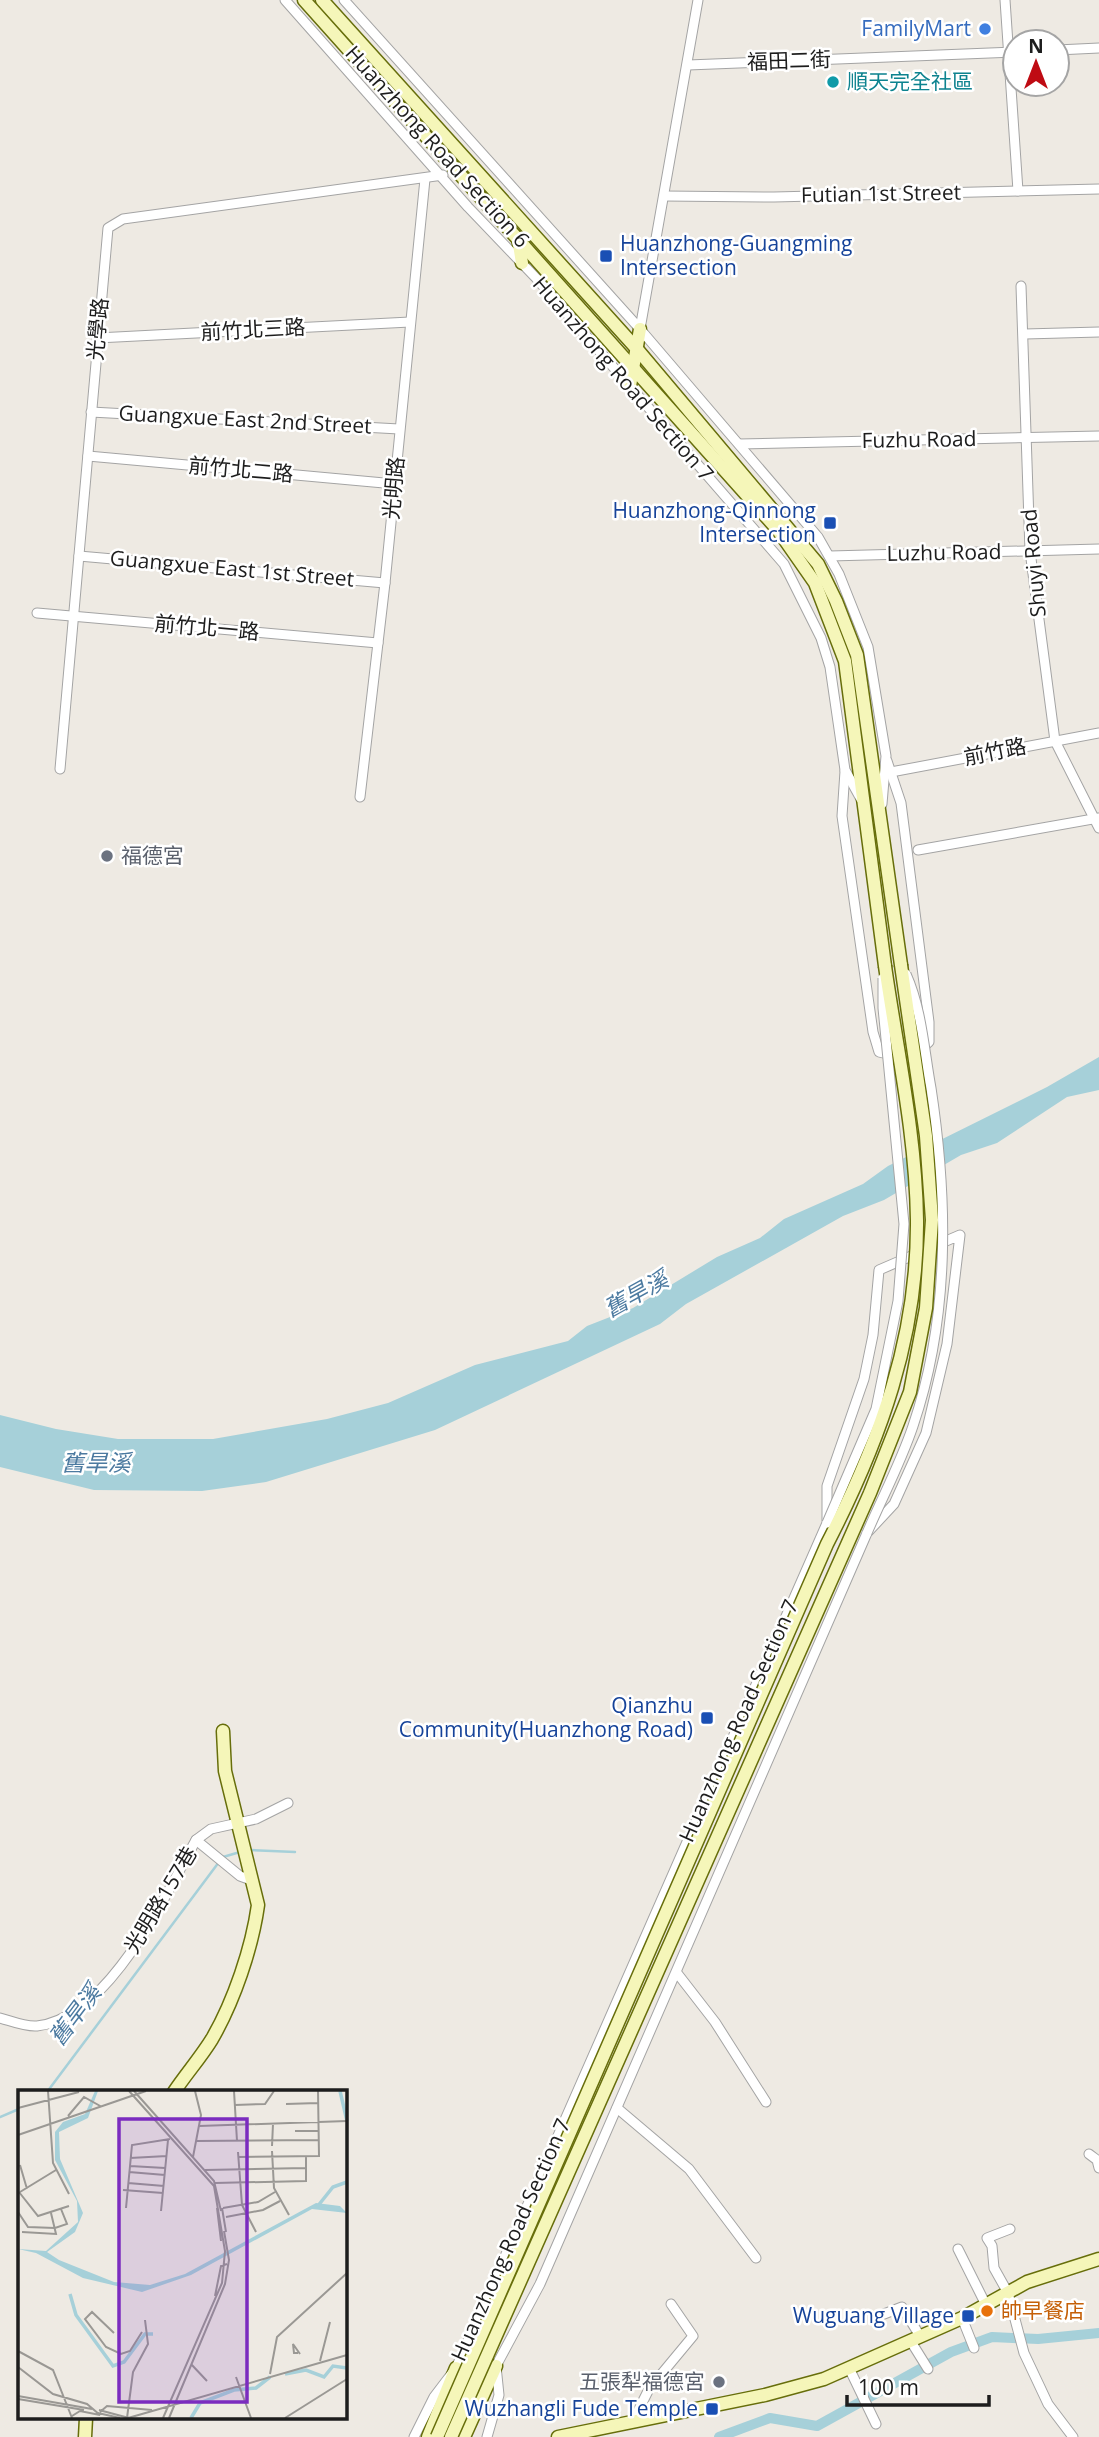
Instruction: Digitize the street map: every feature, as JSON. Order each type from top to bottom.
[{"type":"street","name":"Huanzhong Road Section 7","points":[[285,0],[443,175],[468,207],[522,263],[784,564],[811,614],[830,667],[845,770],[866,810]]},
{"type":"street","name":"Huanzhong Road Section 6","points":[[304,0],[518,237],[789,546],[815,583],[856,654]]},
{"type":"street","name":"Huanzhong Road Section 6","points":[[322,0],[637,348],[818,564],[836,601],[856,654]]},
{"type":"street","name":"Huanzhong Road Section 6","points":[[344,0],[640,329],[799,513],[830,556],[856,654]]},
{"type":"street","points":[[630,386],[698,0]]},
{"type":"street","points":[[1005,0],[1008,28]]},
{"type":"street","points":[[1071,49],[1099,48]]},
{"type":"street","name":"福田二街","points":[[688,65],[1001,52]]},
{"type":"street","points":[[1013,98],[1018,191]]},
{"type":"street","name":"光學路","points":[[60,769],[108,229],[123,219],[443,175]]},
{"type":"street","name":"光明路","points":[[359,797],[385,583],[425,179]]},
{"type":"street","name":"Futian 1st Street","points":[[664,195],[774,197],[1099,189]]},
{"type":"street","points":[[518,237],[522,263]]},
{"type":"street","name":"Shuyi Road","points":[[1021,286],[1025,334],[1030,551],[1055,741],[1097,822]]},
{"type":"street","name":"前竹北三路","points":[[97,338],[410,322]]},
{"type":"street","points":[[1025,334],[1099,332]]},
{"type":"street","name":"Guangxue East 2nd Street","points":[[91,412],[399,429]]},
{"type":"street","name":"Fuzhu Road","points":[[739,444],[1099,436]]},
{"type":"street","name":"前竹北二路","points":[[88,456],[395,484]]},
{"type":"street","name":"Luzhu Road","points":[[830,556],[1099,549]]},
{"type":"street","name":"Guangxue East 1st Street","points":[[79,556],[385,583]]},
{"type":"street","name":"前竹北一路","points":[[37,612],[378,643]]},
{"type":"street","name":"Huanzhong Road Section 7","points":[[856,654],[886,756],[881,809]]},
{"type":"street","name":"Huanzhong Road Section 7","points":[[451,2437],[865,1506],[911,1392],[926,1308],[932,1220],[926,1136],[881,809],[856,654]]},
{"type":"street","name":"Huanzhong Road Section 7","points":[[437,2437],[822,1556],[856,1488],[892,1395],[911,1304],[917,1220],[911,1139],[868,833],[856,654]]},
{"type":"street","name":"前竹路","points":[[891,772],[1099,733]]},
{"type":"street","points":[[845,770],[842,816],[873,1032],[880,1052],[886,1055],[917,1052],[929,1042],[901,803],[886,756]]},
{"type":"street","points":[[918,850],[1097,822]]},
{"type":"street","name":"Huanzhong Road Section 7","points":[[487,2437],[499,2395],[496,2367],[543,2275],[914,1426],[936,1321],[944,1220],[938,1136],[917,1002],[901,964]]},
{"type":"street","name":"Huanzhong Road Section 7","points":[[414,2437],[434,2397],[456,2368],[501,2260],[876,1409],[898,1301],[904,1224],[883,1009],[885,966]]},
{"type":"street","points":[[827,1523],[827,1486],[864,1379],[873,1335],[880,1270],[960,1236],[947,1344],[926,1433],[894,1504],[867,1534]]},
{"type":"street","points":[[175,2090],[212,2038],[252,1944],[258,1905],[225,1771],[223,1731]]},
{"type":"street","points":[[200,1842],[211,1829],[256,1819],[288,1802]]},
{"type":"street","name":"光明路157巷","points":[[0,2018],[33,2027],[51,2024],[95,1997],[134,1949],[200,1842],[240,1876],[251,1880]]},
{"type":"street","points":[[677,1973],[715,2022],[766,2102]]},
{"type":"street","points":[[617,2108],[689,2169],[756,2258]]},
{"type":"street","points":[[1089,2154],[1097,2160],[1099,2168]]},
{"type":"street","points":[[1010,2228],[987,2238],[992,2246],[994,2268],[1007,2293],[1020,2342],[1048,2404],[1073,2437]]},
{"type":"street","points":[[958,2249],[986,2305]]},
{"type":"street","points":[[558,2437],[765,2395],[850,2370],[962,2318],[1027,2282],[1099,2259]]},
{"type":"street","points":[[501,2260],[528,2274],[543,2275]]},
{"type":"street","points":[[493,2281],[499,2278],[516,2278],[525,2282],[534,2294]]},
{"type":"street","points":[[633,2421],[649,2389],[693,2336],[671,2304]]},
{"type":"street","points":[[884,2314],[902,2307],[928,2369]]},
{"type":"street","points":[[962,2318],[974,2348]]},
{"type":"street","points":[[464,2437],[496,2367]]},
{"type":"street","points":[[428,2437],[456,2368]]},
{"type":"street","points":[[850,2370],[876,2424]]},
{"type":"water","name":"舊旱溪","points":[[1099,1057],[1099,1090],[1067,1097],[997,1143],[961,1155],[884,1200],[843,1216],[686,1304],[660,1324],[435,1430],[266,1482],[202,1491],[94,1490],[0,1467],[0,1415],[56,1429],[118,1439],[213,1439],[327,1419],[388,1403],[475,1365],[568,1341],[587,1326],[633,1308],[717,1257],[760,1238],[784,1219],[863,1184],[888,1166],[1047,1087]]},
{"type":"waterway","name":"舊旱溪","points":[[250,1850],[295,1852]]},
{"type":"waterway","name":"舊旱溪","points":[[223,1857],[240,1852]]},
{"type":"waterway","name":"舊旱溪","points":[[48,2090],[219,1862]]},
{"type":"waterway","name":"舊旱溪","points":[[0,2117],[18,2109]]},
{"type":"waterway","points":[[719,2437],[770,2418],[817,2426],[951,2352],[992,2337],[1038,2339],[1099,2333]]},
{"type":"place","name":"FamilyMart","points":[[985,29]]},
{"type":"place","name":"順天完全社區","points":[[833,82]]},
{"type":"place","name":"Huanzhong-Guangming Intersection","points":[[606,256]]},
{"type":"place","name":"Huanzhong-Qinnong Intersection","points":[[830,523]]},
{"type":"place","name":"福德宮","points":[[107,856]]},
{"type":"place","name":"Qianzhu Community(Huanzhong Road)","points":[[707,1718]]},
{"type":"place","name":"帥早餐店","points":[[987,2311]]},
{"type":"place","name":"Wuguang Village","points":[[968,2316]]},
{"type":"place","name":"五張犁福德宮","points":[[719,2382]]},
{"type":"place","name":"Wuzhangli Fude Temple","points":[[712,2409]]}]
